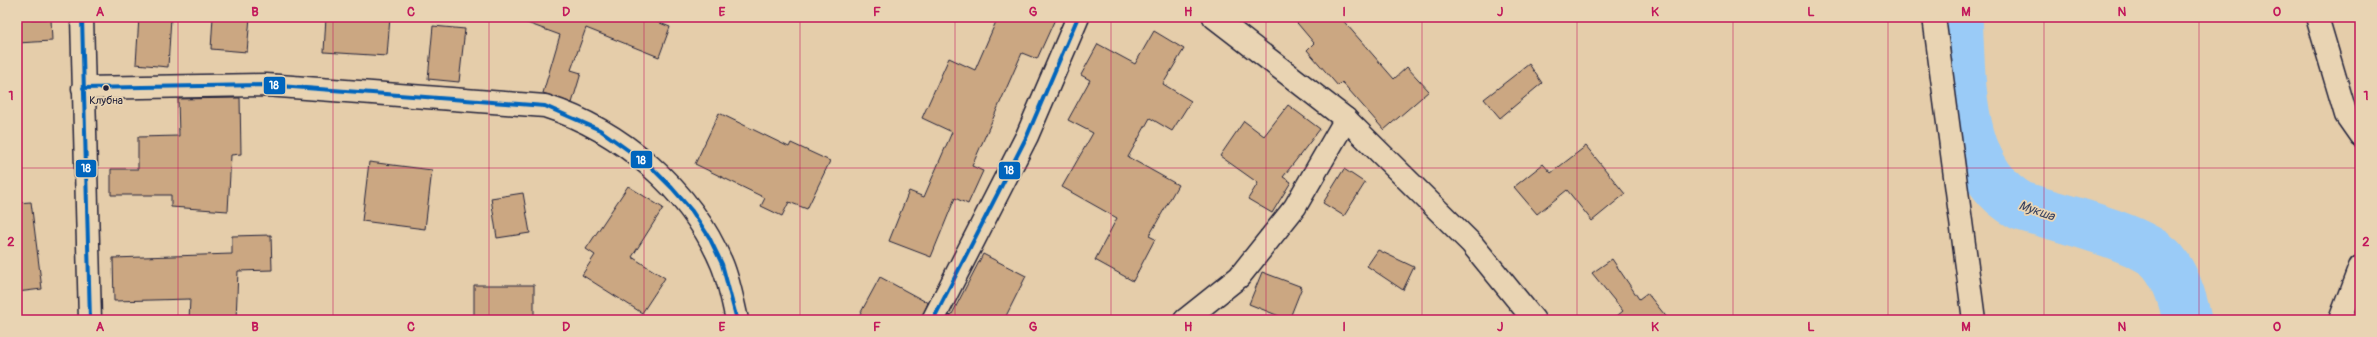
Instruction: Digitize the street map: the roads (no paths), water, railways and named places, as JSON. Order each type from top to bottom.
[{"type":"street","points":[[82,17],[90,320]]},
{"type":"street","points":[[933,320],[1027,136],[1078,17]]},
{"type":"street","points":[[1214,17],[1346,119],[1472,244],[1534,320]]},
{"type":"street","points":[[1934,17],[1974,320]]},
{"type":"street","points":[[2317,17],[2346,114],[2360,136]]},
{"type":"street","points":[[83,88],[266,85],[537,106],[573,115],[607,134],[673,186],[698,221],[722,264],[737,320]]},
{"type":"street","points":[[1185,320],[1239,277],[1295,207],[1346,119]]},
{"type":"street","points":[[2340,320],[2360,267]]},
{"type":"waterway","name":"Мукша","points":[[1958,17],[1963,95],[1967,122],[1974,147],[1985,171],[2000,190],[2021,206],[2096,228],[2137,244],[2152,252],[2163,261],[2172,274],[2184,304],[2187,320]]},
{"type":"place","name":"Клубна","points":[[106,88]]}]
